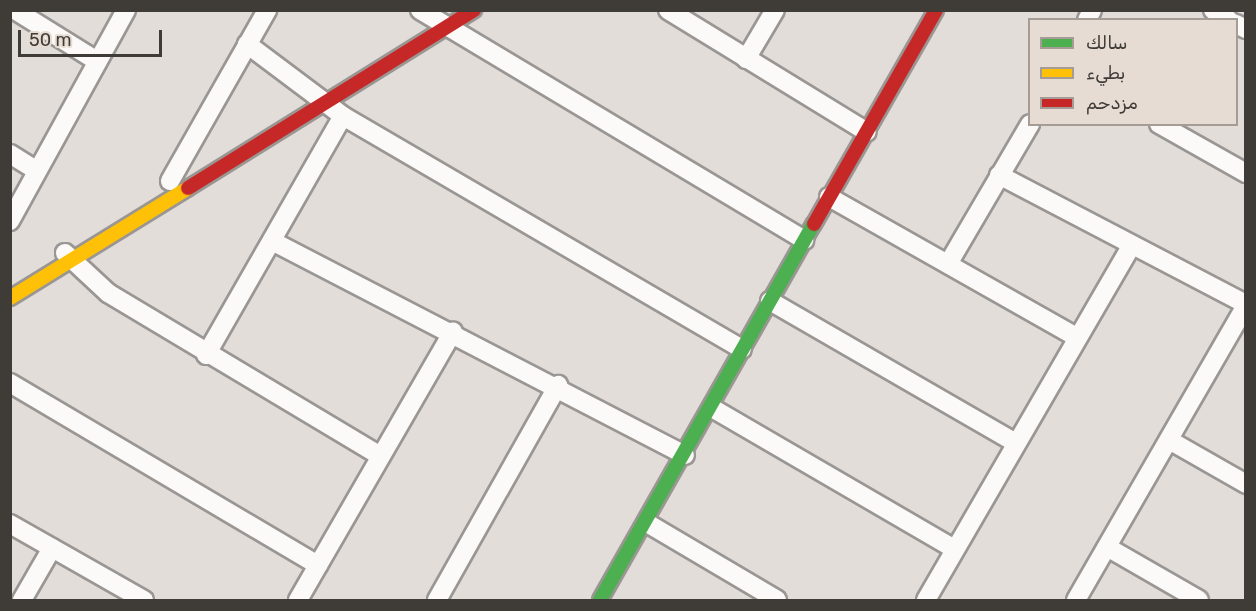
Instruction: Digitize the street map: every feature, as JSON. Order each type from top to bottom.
[{"type":"main road","points":[[10,298],[170,181],[450,26],[474,10]]},
{"type":"main road","points":[[600,600],[647,523],[712,408],[742,349],[936,10]]},
{"type":"main road","points":[[411,28],[430,12]]},
{"type":"main road","points":[[10,281],[67,256],[319,98],[342,73]]},
{"type":"street","points":[[15,10],[97,62]]},
{"type":"street","points":[[10,221],[126,10]]},
{"type":"street","points":[[170,181],[267,10]]},
{"type":"street","points":[[668,10],[867,132]]},
{"type":"street","points":[[746,59],[775,10]]},
{"type":"street","points":[[430,12],[805,240]]},
{"type":"street","points":[[248,44],[343,116],[742,349]]},
{"type":"street","points":[[206,355],[343,116]]},
{"type":"street","points":[[948,264],[1028,126]]},
{"type":"street","points":[[1163,126],[1245,172]]},
{"type":"street","points":[[10,154],[36,170]]},
{"type":"street","points":[[999,175],[1245,304],[1238,338],[1169,441],[1076,600]]},
{"type":"street","points":[[829,197],[1075,336]]},
{"type":"street","points":[[272,241],[558,385],[685,455]]},
{"type":"street","points":[[926,600],[1075,336],[1131,246]]},
{"type":"street","points":[[67,256],[108,293],[206,355],[380,456]]},
{"type":"street","points":[[770,300],[1014,442]]},
{"type":"street","points":[[298,600],[453,331]]},
{"type":"street","points":[[10,383],[318,565]]},
{"type":"street","points":[[436,600],[558,385]]},
{"type":"street","points":[[712,408],[954,549]]},
{"type":"street","points":[[1169,441],[1245,484]]},
{"type":"street","points":[[647,523],[749,594],[777,600]]},
{"type":"street","points":[[10,524],[144,600]]},
{"type":"street","points":[[1107,547],[1199,600]]},
{"type":"street","points":[[22,600],[52,548]]},
{"type":"traffic: fast","points":[[600,600],[814,224]]},
{"type":"traffic: slow","points":[[10,298],[188,188]]},
{"type":"traffic: jam","points":[[188,188],[474,10]]},
{"type":"traffic: jam","points":[[814,224],[936,10]]}]
